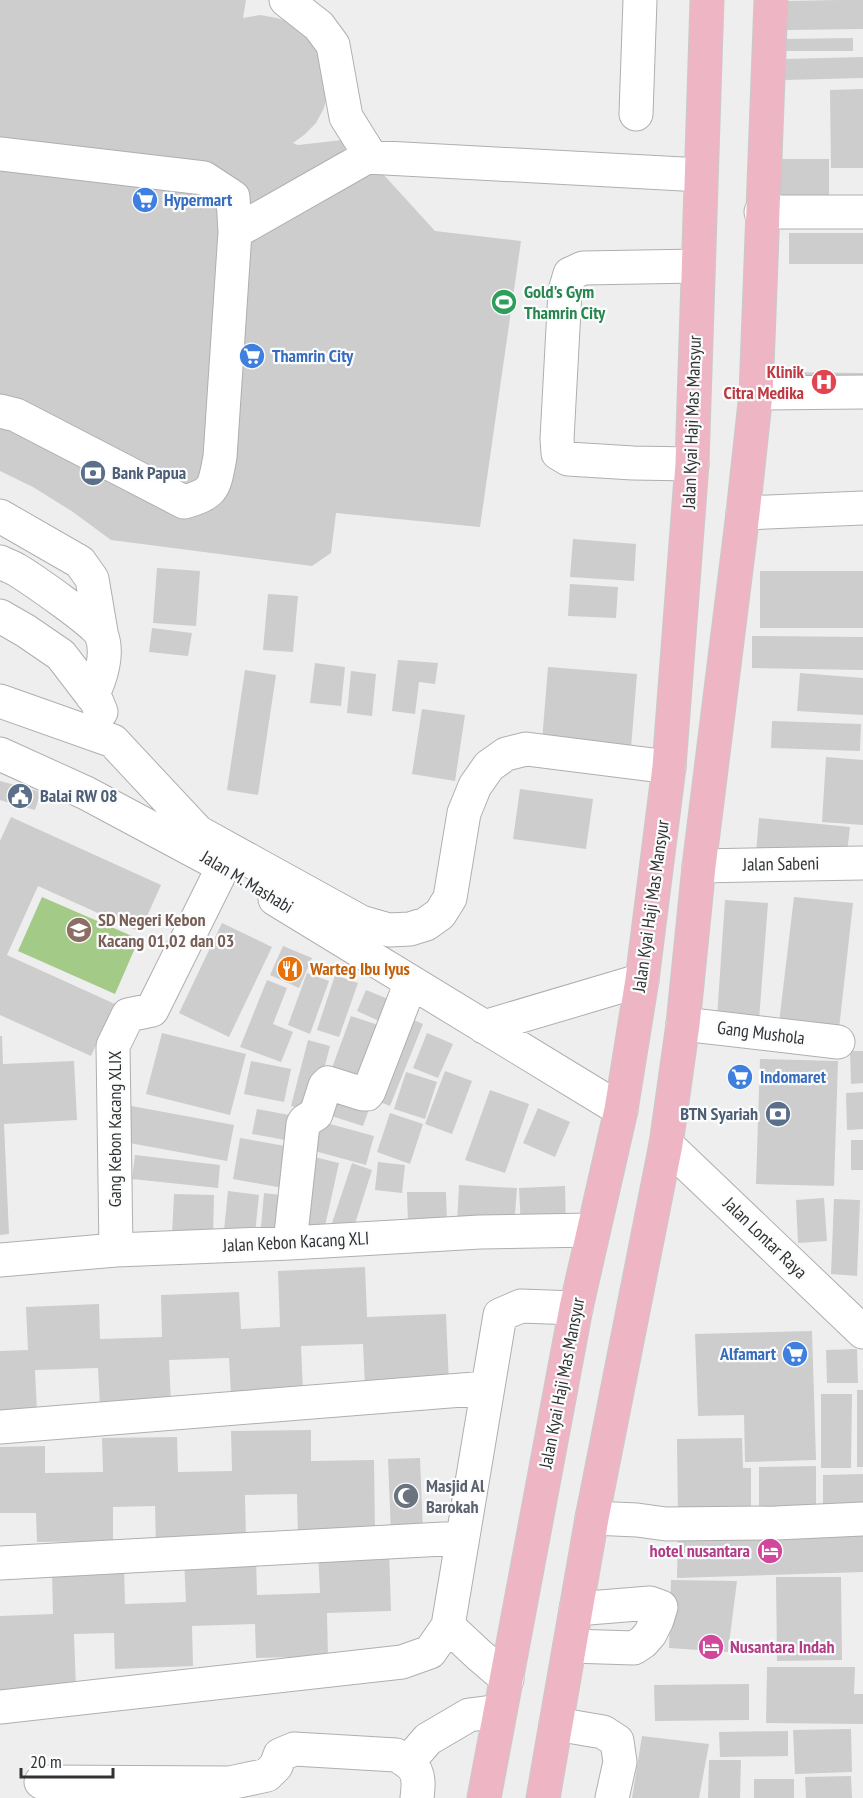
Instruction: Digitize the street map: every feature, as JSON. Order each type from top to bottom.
[{"type":"main road","name":"Jalan Kyai Haji Mas Mansyur","points":[[484,1798],[576,1308],[621,1110],[642,980],[669,767],[692,464],[707,0]]},
{"type":"main road","points":[[543,1798],[592,1518],[666,1144],[683,1024],[699,866],[756,393],[761,212],[771,0]]},
{"type":"street","points":[[286,0],[319,26],[333,45],[346,117],[371,157]]},
{"type":"street","points":[[636,114],[640,0]]},
{"type":"street","points":[[0,154],[204,178],[233,197],[235,232],[220,457],[214,487],[200,498],[184,502],[16,415],[0,411]]},
{"type":"street","points":[[235,232],[367,157],[701,176]]},
{"type":"street","points":[[761,212],[863,212]]},
{"type":"street","points":[[692,464],[568,459],[558,453],[557,440],[565,291],[570,274],[583,268],[698,266]]},
{"type":"street","points":[[756,393],[863,392]]},
{"type":"street","points":[[743,513],[863,508]]},
{"type":"street","points":[[0,516],[80,562],[92,579],[105,652],[99,681],[92,696]]},
{"type":"street","points":[[0,562],[16,569],[83,616],[101,632]]},
{"type":"street","points":[[0,616],[61,655],[97,702],[113,741],[198,832],[362,922],[389,930],[410,929],[426,924],[440,914],[450,898],[464,813],[475,786],[489,766],[506,754],[526,749],[669,767]]},
{"type":"street","points":[[0,701],[113,741]]},
{"type":"street","name":"Jalan M. Mashabi","points":[[0,754],[86,793],[223,867],[621,1110]]},
{"type":"street","name":"Jalan Sabeni","points":[[699,866],[863,863]]},
{"type":"street","name":"Gang Kebon Kacang XLIX","points":[[116,1250],[112,1046],[128,1015],[152,1010],[223,867]]},
{"type":"street","points":[[484,1027],[642,980]]},
{"type":"street","points":[[290,1243],[303,1124],[316,1114],[328,1083],[368,1094],[411,982]]},
{"type":"street","name":"Gang Mushola","points":[[683,1024],[838,1042]]},
{"type":"street","name":"Jalan Lontar Raya","points":[[666,1144],[857,1321]]},
{"type":"street","name":"Jalan Kebon Kacang XLI","points":[[0,1260],[116,1250],[480,1232],[593,1230]]},
{"type":"street","points":[[0,1707],[402,1662],[430,1652],[448,1626],[500,1315],[521,1306],[576,1308]]},
{"type":"street","points":[[0,1427],[487,1388]]},
{"type":"street","points":[[592,1518],[666,1524],[863,1519]]},
{"type":"street","points":[[0,1563],[462,1538]]},
{"type":"street","points":[[570,1646],[634,1648],[650,1634],[661,1607],[650,1603],[576,1609]]},
{"type":"street","points":[[448,1626],[507,1679]]},
{"type":"street","points":[[408,1762],[428,1739],[469,1714],[500,1711]]},
{"type":"street","points":[[556,1724],[603,1732],[617,1741],[620,1762],[612,1798]]},
{"type":"street","points":[[41,1782],[230,1783],[267,1775],[276,1766],[280,1755],[294,1749],[396,1755],[417,1770],[417,1798]]},
{"type":"green space","points":[[42,897],[139,939],[115,994],[18,951]]},
{"type":"building","name":"Thamrin City","points":[[0,0],[246,0],[243,18],[260,15],[292,23],[317,44],[328,91],[324,108],[316,123],[293,143],[298,145],[351,139],[435,231],[521,241],[480,527],[336,513],[331,553],[312,566],[111,540],[73,512],[33,487],[0,471]]},
{"type":"building","points":[[863,0],[863,29],[787,30],[786,1]]},
{"type":"building","points":[[853,38],[853,51],[783,51],[783,39]]},
{"type":"building","points":[[863,57],[863,78],[785,80],[784,59]]},
{"type":"building","points":[[863,89],[863,168],[831,168],[830,90]]},
{"type":"building","points":[[776,159],[829,159],[829,204],[776,204]]},
{"type":"building","points":[[789,233],[863,233],[863,264],[789,264]]},
{"type":"building","name":"Klinik Citra Medika","points":[[786,372],[863,373],[863,391],[786,391]]},
{"type":"building","points":[[573,539],[636,544],[634,581],[570,577]]},
{"type":"building","points":[[157,568],[200,571],[196,626],[153,623]]},
{"type":"building","points":[[760,571],[863,571],[863,628],[760,628]]},
{"type":"building","points":[[570,584],[618,587],[616,618],[568,616]]},
{"type":"building","points":[[268,594],[298,596],[293,652],[263,650]]},
{"type":"building","points":[[152,628],[192,633],[188,656],[149,652]]},
{"type":"building","points":[[752,636],[863,637],[863,670],[752,668]]},
{"type":"building","points":[[398,660],[438,663],[435,684],[419,682],[415,714],[392,711]]},
{"type":"building","points":[[315,663],[345,667],[341,706],[310,703]]},
{"type":"building","points":[[548,667],[637,674],[631,748],[542,741]]},
{"type":"building","points":[[245,670],[276,675],[258,795],[227,790]]},
{"type":"building","points":[[351,671],[376,674],[372,716],[347,713]]},
{"type":"building","points":[[800,673],[863,678],[863,715],[797,711]]},
{"type":"building","points":[[422,709],[465,715],[455,781],[412,774]]},
{"type":"building","points":[[772,721],[861,724],[860,751],[771,748]]},
{"type":"building","points":[[826,757],[863,760],[863,825],[822,822]]},
{"type":"building","name":"Balai RW 08","points":[[0,781],[41,792],[35,810],[0,800]]},
{"type":"building","points":[[520,789],[593,799],[586,849],[513,839]]},
{"type":"building","points":[[11,817],[161,885],[140,932],[38,886],[7,955],[115,1004],[91,1056],[0,1015],[0,841]]},
{"type":"building","points":[[759,818],[850,827],[846,862],[756,853]]},
{"type":"building","points":[[794,897],[853,903],[838,1038],[778,1031]]},
{"type":"building","points":[[725,900],[768,903],[759,1020],[717,1017]]},
{"type":"building","points":[[222,923],[272,947],[229,1037],[179,1013]]},
{"type":"building","points":[[283,946],[312,958],[299,988],[270,975]]},
{"type":"building","points":[[307,973],[329,981],[310,1034],[288,1025]]},
{"type":"building","points":[[335,975],[358,983],[339,1037],[317,1030]]},
{"type":"building","points":[[267,980],[287,988],[273,1024],[293,1032],[281,1062],[240,1047]]},
{"type":"building","points":[[366,990],[398,1003],[388,1025],[357,1011]]},
{"type":"building","points":[[402,1015],[423,1024],[390,1106],[370,1098]]},
{"type":"building","points":[[351,1016],[387,1028],[365,1089],[329,1076]]},
{"type":"building","points":[[162,1033],[246,1054],[230,1115],[146,1094]]},
{"type":"building","points":[[427,1033],[453,1044],[438,1078],[413,1068]]},
{"type":"building","points":[[0,1036],[2,1036],[3,1064],[74,1061],[77,1120],[4,1124],[9,1234],[0,1235]]},
{"type":"building","points":[[308,1040],[330,1046],[313,1112],[291,1106]]},
{"type":"building","points":[[850,1051],[863,1051],[863,1083],[851,1084]]},
{"type":"building","points":[[760,1059],[838,1061],[834,1186],[756,1184]]},
{"type":"building","points":[[251,1061],[291,1069],[284,1102],[244,1094]]},
{"type":"building","points":[[445,1071],[472,1081],[452,1134],[425,1124]]},
{"type":"building","points":[[406,1072],[437,1082],[425,1119],[394,1109]]},
{"type":"building","points":[[336,1089],[372,1101],[363,1126],[328,1115]]},
{"type":"building","points":[[490,1090],[529,1104],[505,1173],[465,1160]]},
{"type":"building","points":[[863,1092],[863,1129],[847,1130],[846,1093]]},
{"type":"building","points":[[126,1105],[234,1125],[227,1161],[119,1141]]},
{"type":"building","points":[[538,1108],[570,1122],[555,1157],[523,1143]]},
{"type":"building","points":[[257,1109],[300,1117],[296,1142],[252,1134]]},
{"type":"building","points":[[390,1113],[423,1124],[410,1164],[377,1152]]},
{"type":"building","points":[[319,1121],[374,1136],[366,1165],[311,1150]]},
{"type":"building","points":[[240,1138],[291,1147],[283,1188],[233,1179]]},
{"type":"building","points":[[851,1140],[863,1140],[863,1170],[851,1170]]},
{"type":"building","points":[[135,1155],[220,1165],[218,1188],[132,1179]]},
{"type":"building","points":[[310,1156],[339,1163],[323,1235],[293,1228]]},
{"type":"building","points":[[378,1162],[405,1165],[402,1193],[375,1190]]},
{"type":"building","points":[[352,1163],[372,1170],[353,1230],[332,1223]]},
{"type":"building","points":[[459,1185],[517,1188],[514,1227],[457,1224]]},
{"type":"building","points":[[565,1186],[566,1227],[521,1228],[519,1188]]},
{"type":"building","points":[[228,1191],[259,1195],[254,1243],[223,1240]]},
{"type":"building","points":[[407,1192],[446,1192],[447,1224],[408,1224]]},
{"type":"building","points":[[264,1193],[281,1195],[277,1239],[260,1238]]},
{"type":"building","points":[[174,1194],[214,1195],[213,1237],[172,1236]]},
{"type":"building","points":[[824,1198],[827,1241],[798,1243],[796,1200]]},
{"type":"building","points":[[834,1199],[860,1200],[857,1276],[831,1274]]},
{"type":"building","points":[[365,1267],[367,1317],[446,1314],[449,1384],[365,1387],[363,1344],[301,1346],[303,1391],[231,1394],[229,1358],[169,1360],[171,1404],[100,1407],[98,1368],[35,1370],[37,1412],[0,1413],[0,1351],[28,1350],[26,1307],[99,1304],[100,1339],[162,1337],[161,1295],[239,1292],[241,1329],[280,1327],[278,1271]]},
{"type":"building","points":[[812,1331],[816,1460],[745,1462],[744,1415],[698,1416],[695,1334]]},
{"type":"building","points":[[857,1349],[858,1383],[827,1383],[826,1350]]},
{"type":"building","points":[[857,1390],[863,1390],[863,1467],[857,1467]]},
{"type":"building","points":[[821,1394],[852,1394],[851,1468],[821,1468]]},
{"type":"building","points":[[311,1430],[311,1461],[374,1460],[375,1534],[298,1536],[297,1494],[245,1495],[246,1543],[156,1544],[155,1506],[113,1507],[113,1541],[37,1542],[36,1513],[0,1513],[0,1447],[45,1446],[45,1473],[103,1472],[102,1438],[177,1437],[178,1472],[232,1471],[231,1431]]},
{"type":"building","points":[[742,1438],[743,1468],[751,1468],[751,1517],[678,1518],[677,1439]]},
{"type":"building","name":"Masjid Al Barokah","points":[[420,1458],[423,1533],[391,1534],[388,1459]]},
{"type":"building","points":[[816,1466],[816,1508],[759,1509],[759,1467]]},
{"type":"building","points":[[863,1474],[863,1512],[823,1513],[823,1475]]},
{"type":"building","name":"hotel nusantara","points":[[863,1524],[863,1572],[677,1578],[678,1530]]},
{"type":"building","points":[[389,1549],[391,1611],[327,1613],[328,1656],[256,1658],[255,1624],[192,1626],[193,1666],[115,1669],[114,1633],[74,1634],[76,1690],[0,1693],[0,1616],[53,1614],[52,1570],[124,1567],[125,1604],[186,1602],[184,1558],[256,1556],[257,1595],[320,1593],[318,1551]]},
{"type":"building","points":[[776,1577],[841,1577],[842,1660],[777,1661]]},
{"type":"building","points":[[671,1580],[737,1581],[728,1652],[669,1648]]},
{"type":"building","points":[[767,1667],[855,1667],[854,1694],[863,1694],[863,1724],[766,1723]]},
{"type":"building","points":[[749,1684],[749,1720],[655,1721],[654,1685]]},
{"type":"building","points":[[851,1729],[852,1772],[795,1774],[793,1730]]},
{"type":"building","points":[[788,1731],[788,1756],[720,1757],[719,1732]]},
{"type":"building","points":[[642,1736],[709,1744],[699,1798],[632,1798]]},
{"type":"building","points":[[709,1760],[741,1760],[740,1798],[708,1798]]},
{"type":"building","points":[[851,1776],[852,1798],[806,1798],[805,1777]]},
{"type":"building","points":[[754,1779],[794,1779],[794,1798],[754,1798]]},
{"type":"place","name":"Hypermart","points":[[145,200]]},
{"type":"place","name":"Gold's Gym Thamrin City","points":[[504,302]]},
{"type":"place","name":"Thamrin City","points":[[252,356]]},
{"type":"place","name":"Klinik Citra Medika","points":[[824,382]]},
{"type":"place","name":"Bank Papua","points":[[93,473]]},
{"type":"place","name":"Balai RW 08","points":[[20,796]]},
{"type":"place","name":"SD Negeri Kebon Kacang 01,02 dan 03","points":[[79,930]]},
{"type":"place","name":"Warteg Ibu Iyus","points":[[290,969]]},
{"type":"place","name":"Indomaret","points":[[740,1077]]},
{"type":"place","name":"BTN Syariah","points":[[778,1114]]},
{"type":"place","name":"Alfamart","points":[[795,1354]]},
{"type":"place","name":"Masjid Al Barokah","points":[[406,1496]]},
{"type":"place","name":"hotel nusantara","points":[[770,1551]]},
{"type":"place","name":"Nusantara Indah","points":[[711,1647]]}]
